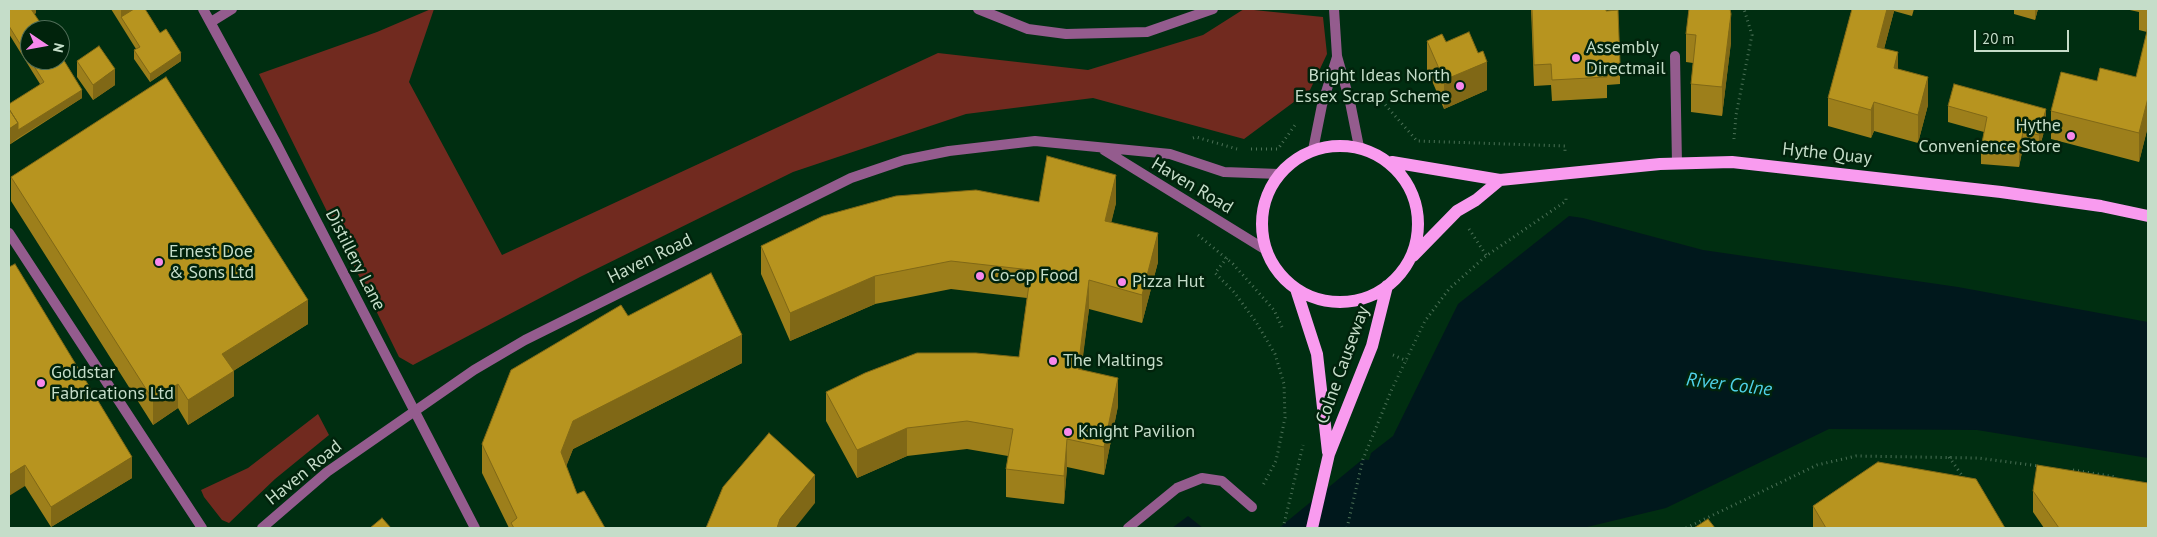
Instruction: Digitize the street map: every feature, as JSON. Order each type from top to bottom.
[{"type":"main road","points":[[1410,259],[1416,245],[1418,217],[1411,190],[1392,162],[1359,147],[1340,145],[1313,150],[1299,157],[1279,174],[1264,206],[1262,224],[1266,250],[1281,276],[1296,289],[1322,300],[1349,302],[1363,299],[1388,286],[1410,259],[1457,211],[1476,200],[1500,180]]},
{"type":"main road","name":"Hythe Quay","points":[[1392,162],[1500,180],[1677,164],[1732,162],[1885,178],[2101,206],[2148,216]]},
{"type":"main road","name":"Colne Causeway","points":[[1312,528],[1328,454],[1372,346],[1388,286]]},
{"type":"main road","name":"Colne Causeway","points":[[1296,289],[1317,354],[1328,454]]},
{"type":"street","name":"Distillery Lane","points":[[203,9],[276,143],[475,528]]},
{"type":"street","points":[[211,22],[232,9]]},
{"type":"street","points":[[978,9],[1028,29],[1066,34],[1147,32],[1213,9]]},
{"type":"street","points":[[1334,9],[1337,56],[1350,102],[1359,147]]},
{"type":"street","points":[[1313,150],[1322,105],[1337,56]]},
{"type":"street","points":[[1675,56],[1677,164]]},
{"type":"street","name":"Haven Road","points":[[262,528],[327,472],[474,370],[525,340],[851,178],[904,160],[949,151],[1035,141],[1102,149],[1170,154],[1224,172],[1279,174]]},
{"type":"street","name":"Haven Road","points":[[1102,149],[1266,250]]},
{"type":"street","points":[[9,233],[202,528]]},
{"type":"street","points":[[1128,528],[1177,488],[1202,478],[1222,481],[1252,507]]},
{"type":"path","points":[[1734,138],[1736,115],[1752,35],[1744,9]]},
{"type":"path","points":[[1346,528],[1363,459],[1425,321],[1449,289],[1486,256],[1566,202],[1567,173],[1565,146],[1417,141],[1382,102]]},
{"type":"path","points":[[1170,154],[1196,136],[1238,149],[1278,149],[1301,118]]},
{"type":"path","points":[[1252,507],[1276,461],[1285,418],[1284,384],[1275,354],[1256,322],[1234,292],[1215,273],[1227,258],[1274,310],[1286,334]]},
{"type":"path","points":[[1283,528],[1302,448]]},
{"type":"path","points":[[1686,528],[1817,465],[1856,456],[1978,458],[2047,467]]},
{"type":"path","points":[[1949,457],[1970,486]]},
{"type":"path","points":[[2066,470],[2122,479]]},
{"type":"shaded area","points":[[434,9],[409,82],[502,255],[938,53],[1088,70],[1203,35],[1244,9],[1323,17],[1327,54],[1310,90],[1244,139],[1093,98],[966,114],[793,172],[580,277],[413,365],[399,357],[259,74],[377,32]]},
{"type":"shaded area","points":[[318,414],[329,435],[275,479],[229,523],[222,520],[204,497],[201,490],[248,468]]},
{"type":"water","name":"River Colne","points":[[1569,216],[1583,218],[1703,250],[1958,287],[2148,322],[2148,458],[1977,430],[1829,429],[1666,508],[1583,528],[1279,528],[1363,459],[1369,460],[1371,453],[1393,436],[1458,304]]},
{"type":"water","points":[[1188,516],[1203,528],[1172,528]]},
{"type":"building","points":[[9,9],[31,9],[38,20],[20,20],[20,44],[9,26]]},
{"type":"building","points":[[134,9],[145,9],[160,33],[166,29],[181,53],[150,74],[134,50],[140,47],[121,17]]},
{"type":"building","name":"Assembly Directmail","points":[[1532,9],[1618,10],[1620,63],[1606,64],[1607,77],[1552,80],[1551,64],[1534,65]]},
{"type":"building","points":[[1689,9],[1730,9],[1731,14],[1722,87],[1691,84],[1696,35],[1686,34]]},
{"type":"building","points":[[1852,9],[1887,9],[1877,47],[1898,52],[1894,68],[1928,77],[1918,115],[1874,102],[1871,110],[1828,98]]},
{"type":"building","points":[[2148,27],[2148,98],[2139,133],[2051,111],[2061,72],[2097,81],[2100,68],[2136,77]]},
{"type":"building","points":[[1469,32],[1478,53],[1483,51],[1487,62],[1444,80],[1427,41],[1442,34],[1446,42]]},
{"type":"building","points":[[99,46],[115,69],[93,85],[77,61]]},
{"type":"building","points":[[36,70],[70,70],[82,90],[18,130],[18,123],[9,109],[9,104],[44,82]]},
{"type":"building","name":"Ernest Doe & Sons Ltd","points":[[166,77],[308,300],[222,354],[234,371],[188,400],[178,384],[153,400],[11,177]]},
{"type":"building","points":[[1954,84],[2046,109],[2039,135],[2023,132],[2019,152],[1981,148],[1987,117],[1948,106]]},
{"type":"building","points":[[9,109],[18,123],[9,129]]},
{"type":"building","name":"The Maltings","points":[[1047,156],[1116,175],[1105,221],[1158,233],[1142,295],[1089,280],[1078,369],[1118,378],[1104,447],[1067,439],[1064,476],[1006,469],[1013,429],[967,421],[907,428],[857,450],[826,392],[865,373],[917,353],[976,353],[1019,357],[1031,270],[951,261],[875,276],[790,313],[761,246],[823,216],[896,196],[976,190],[1039,202]]},
{"type":"building","name":"Goldstar Fabrications Ltd","points":[[15,264],[132,457],[51,507],[25,465],[9,475],[9,267]]},
{"type":"building","points":[[711,273],[742,335],[573,421],[561,452],[577,494],[584,491],[605,528],[514,528],[511,523],[517,518],[482,444],[511,370],[621,305],[628,316]]},
{"type":"building","points":[[769,433],[815,475],[780,519],[777,528],[706,528],[723,487]]},
{"type":"building","points":[[1878,462],[1976,479],[2005,528],[1826,528],[1813,506]]},
{"type":"building","points":[[2037,465],[2148,483],[2148,528],[2059,528],[2033,491]]},
{"type":"building","points":[[382,518],[391,528],[370,528]]},
{"type":"building","points":[[1708,519],[1715,528],[1694,528]]},
{"type":"place","name":"Assembly Directmail","points":[[1576,58]]},
{"type":"place","name":"Bright Ideas North Essex Scrap Scheme","points":[[1460,86]]},
{"type":"place","name":"Hythe Convenience Store","points":[[2071,136]]},
{"type":"place","name":"Ernest Doe & Sons Ltd","points":[[159,262]]},
{"type":"place","name":"Co-op Food","points":[[980,276]]},
{"type":"place","name":"Pizza Hut","points":[[1122,282]]},
{"type":"place","name":"The Maltings","points":[[1053,361]]},
{"type":"place","name":"Goldstar Fabrications Ltd","points":[[41,383]]},
{"type":"place","name":"Knight Pavilion","points":[[1068,432]]}]
